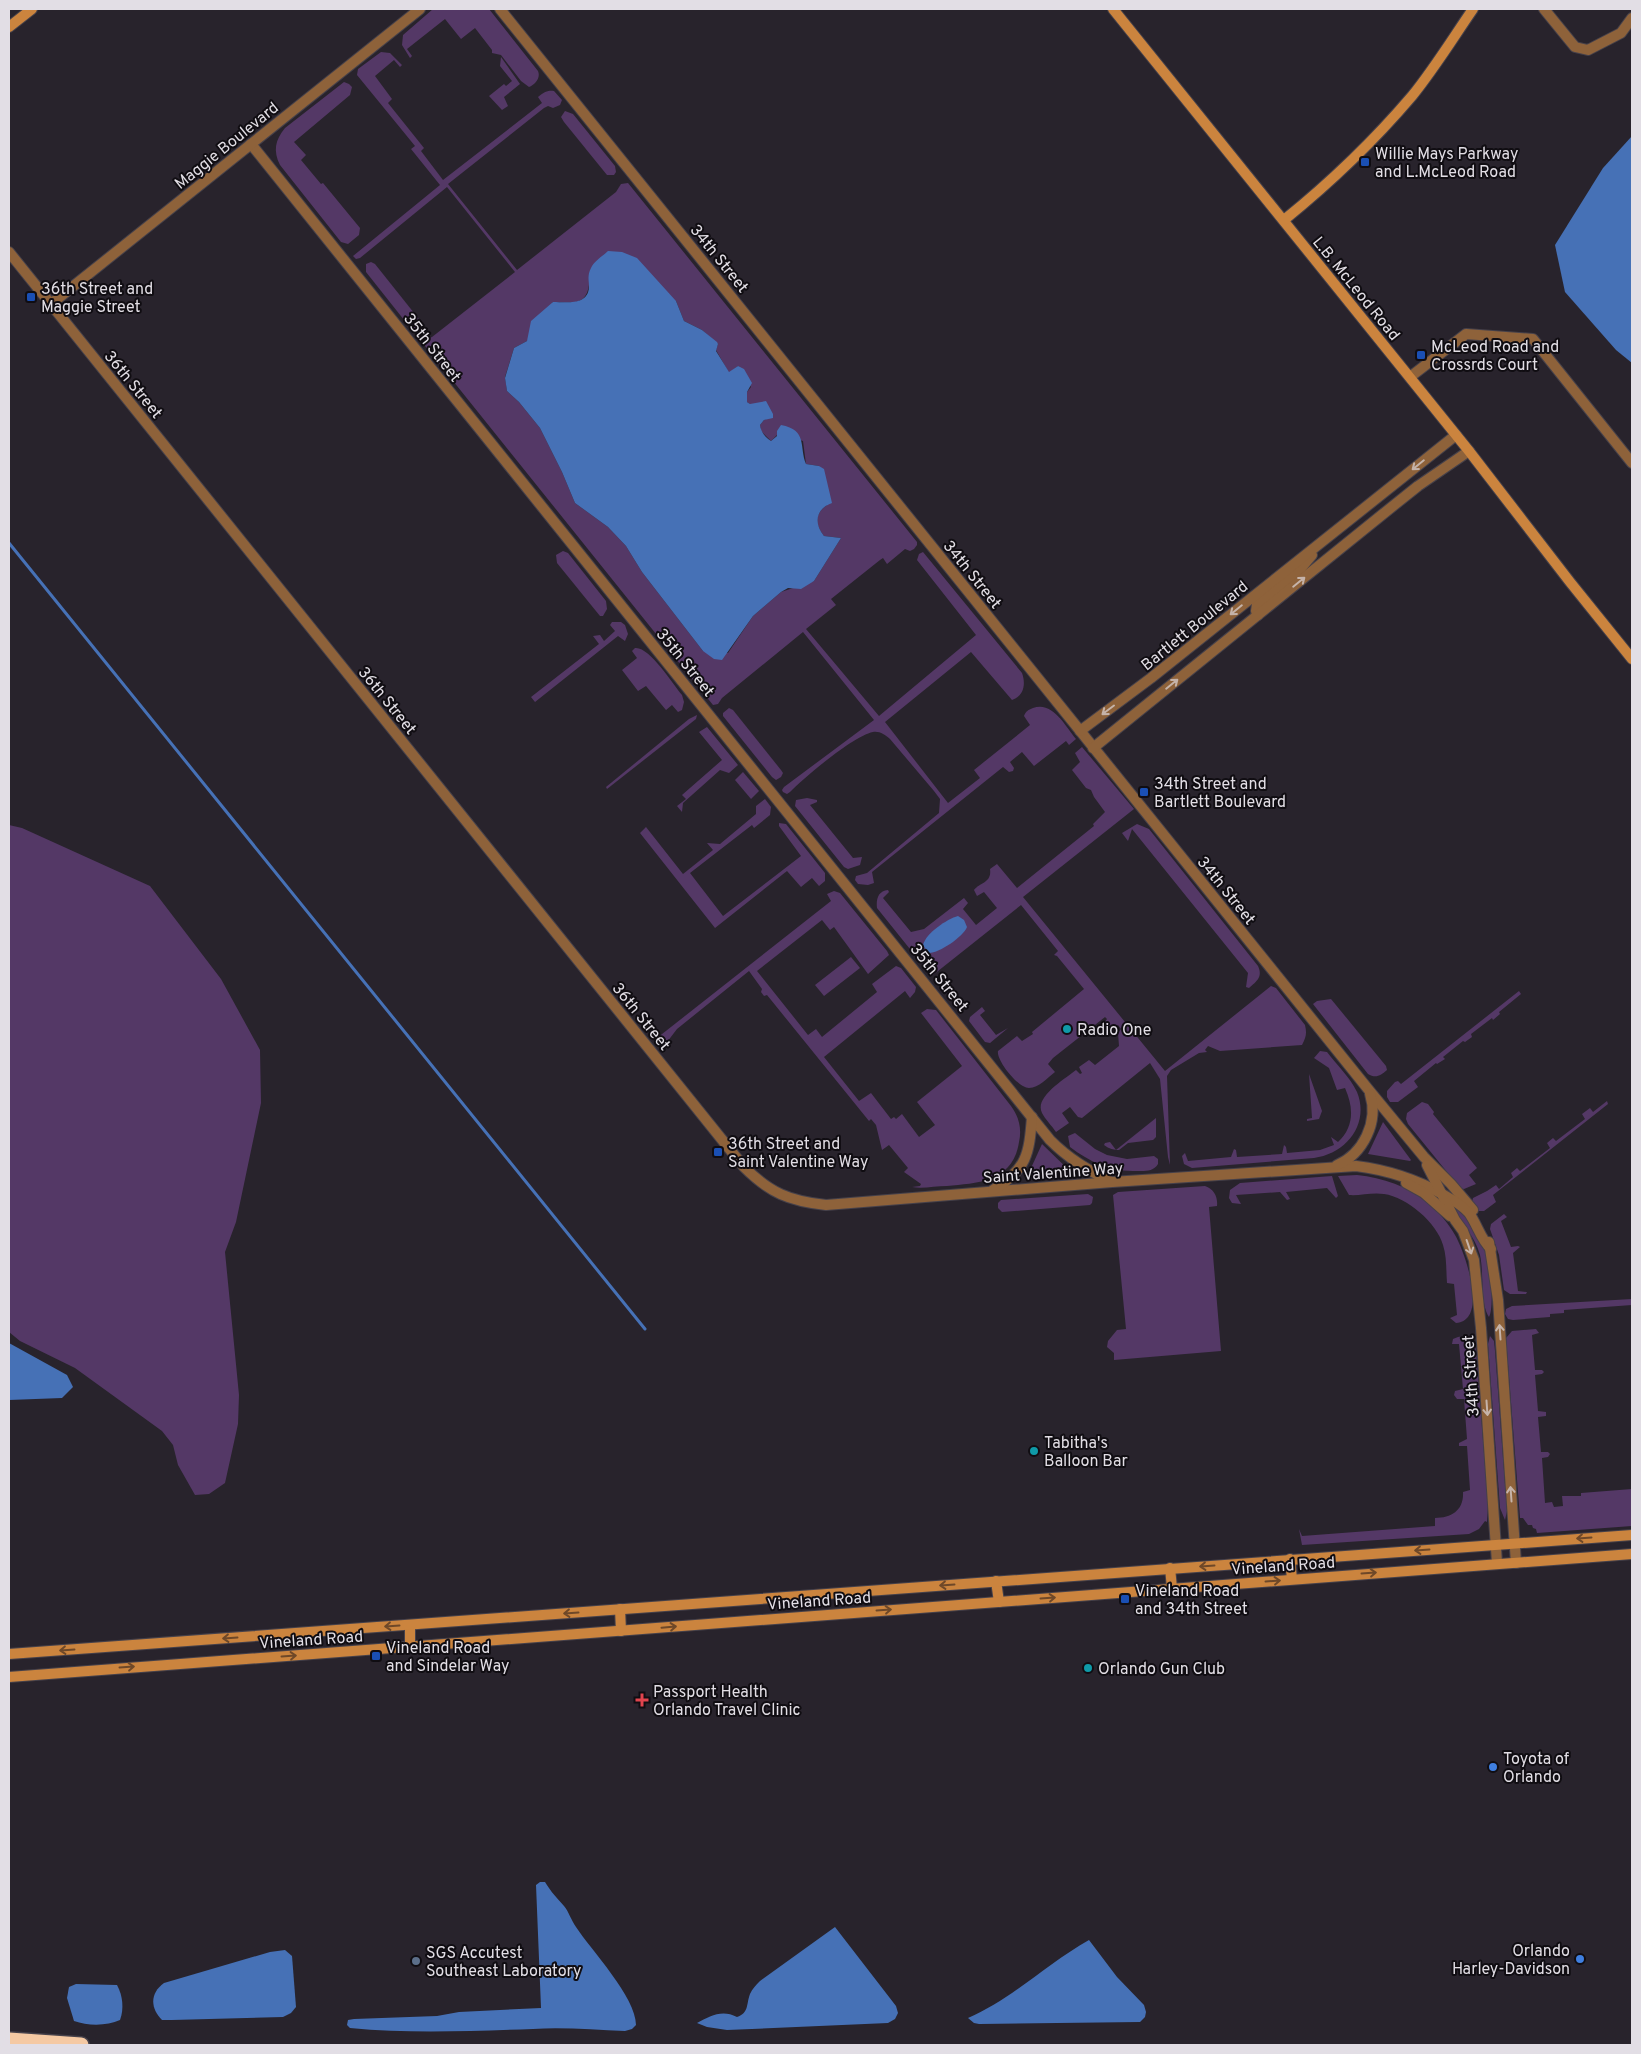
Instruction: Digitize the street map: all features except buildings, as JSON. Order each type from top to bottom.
[{"type":"highway","points":[[9,2040],[81,2045]]},
{"type":"street","points":[[9,28],[32,9]]},
{"type":"street","name":"Maggie Boulevard","points":[[51,304],[420,9]]},
{"type":"street","name":"34th Street","points":[[500,9],[1368,1089],[1424,1157],[1470,1206],[1482,1223],[1491,1249],[1498,1300],[1516,1562]]},
{"type":"street","name":"L.B. McLeod Road","points":[[1113,9],[1410,377],[1632,659]]},
{"type":"street","points":[[1284,220],[1332,181],[1413,95],[1473,9]]},
{"type":"street","points":[[1544,9],[1575,47],[1588,50],[1621,33],[1632,18]]},
{"type":"street","name":"35th Street","points":[[251,144],[1032,1117],[1064,1154],[1079,1166],[1112,1182]]},
{"type":"street","name":"36th Street","points":[[9,252],[744,1167]]},
{"type":"street","points":[[1410,377],[1466,334],[1533,339],[1632,463]]},
{"type":"street","name":"Bartlett Boulevard","points":[[1080,732],[1151,678],[1456,435]]},
{"type":"street","name":"Bartlett Boulevard","points":[[1094,748],[1397,503],[1469,451]]},
{"type":"street","name":"Bartlett Boulevard","points":[[1258,616],[1256,611],[1257,604],[1301,568],[1325,539]]},
{"type":"street","points":[[1334,1166],[1348,1160],[1357,1152],[1365,1139],[1373,1112],[1368,1089]]},
{"type":"street","points":[[990,1192],[1009,1180],[1020,1170],[1030,1144],[1032,1117]]},
{"type":"street","name":"34th Street","points":[[1424,1157],[1441,1194],[1468,1243],[1478,1286],[1497,1563]]},
{"type":"street","name":"Saint Valentine Way","points":[[744,1167],[755,1178],[779,1195],[805,1203],[826,1205],[1334,1166],[1376,1169],[1407,1177]]},
{"type":"street","name":"Saint Valentine Way","points":[[1376,1169],[1424,1193],[1455,1220]]},
{"type":"street","name":"34th Street","points":[[1407,1177],[1460,1205],[1468,1212],[1491,1249]]},
{"type":"street","name":"Vineland Road","points":[[9,1654],[1515,1542],[1632,1535]]},
{"type":"street","name":"Vineland Road","points":[[9,1676],[1632,1554]]},
{"type":"street","points":[[1290,1560],[1292,1579]]},
{"type":"street","points":[[1170,1568],[1172,1588]]},
{"type":"street","points":[[996,1581],[999,1602]]},
{"type":"street","points":[[620,1609],[621,1631]]},
{"type":"street","points":[[410,1625],[410,1647]]},
{"type":"shaded area","points":[[433,9],[489,9],[538,71],[537,81],[529,87],[521,81],[501,55],[492,53],[492,50],[475,28],[461,39],[445,19],[407,49],[412,56],[410,58],[402,45],[403,35]]},
{"type":"shaded area","points":[[381,52],[390,53],[402,65],[400,67],[394,60],[375,76],[392,99],[388,103],[424,148],[421,151],[443,180],[542,103],[538,97],[542,94],[547,91],[554,91],[562,100],[560,105],[553,108],[548,106],[544,108],[448,184],[517,270],[616,192],[621,184],[628,183],[917,542],[914,549],[910,551],[905,549],[887,564],[883,558],[880,560],[831,599],[836,605],[806,629],[879,716],[976,635],[917,560],[919,554],[923,552],[1022,673],[1023,689],[1019,696],[1012,700],[971,652],[885,722],[948,803],[980,778],[974,770],[1030,725],[1024,716],[1030,709],[1040,707],[1052,711],[1076,739],[1069,745],[1066,741],[1034,766],[1022,752],[1010,762],[1014,768],[1013,771],[1009,772],[1003,767],[872,872],[874,883],[868,885],[858,884],[855,880],[856,876],[867,873],[939,813],[940,799],[890,739],[876,732],[864,735],[854,741],[818,767],[790,792],[787,794],[783,792],[784,787],[874,720],[803,632],[722,698],[718,704],[713,705],[425,346],[424,340],[432,337],[515,272],[447,187],[360,258],[356,259],[353,256],[440,185],[411,149],[415,146],[357,75],[358,69]],"holes":[[[589,285],[676,301],[684,321],[702,330],[718,344],[716,350],[729,373],[738,366],[751,387],[747,392],[747,402],[769,418],[760,425],[761,431],[771,441],[778,434],[803,441],[806,464],[819,466],[827,505],[818,516],[819,528],[824,536],[841,538],[814,581],[781,592],[753,616],[728,653],[703,651],[642,572],[626,546],[608,527],[575,503],[540,428],[519,402],[507,391],[505,377],[514,348],[527,341],[553,302],[576,302],[581,300],[587,292]]]},
{"type":"shaded area","points":[[501,57],[520,84],[504,97],[508,106],[502,110],[489,96],[504,84],[506,86],[512,81],[500,66]]},
{"type":"shaded area","points":[[344,82],[352,87],[350,95],[294,142],[306,155],[301,160],[321,184],[323,183],[360,228],[359,235],[348,244],[341,242],[280,165],[276,155],[277,141],[285,128]]},
{"type":"shaded area","points":[[565,111],[573,114],[615,166],[616,172],[614,175],[607,175],[564,122],[561,117]]},
{"type":"shaded area","points":[[371,262],[375,264],[422,323],[423,327],[420,331],[412,330],[366,272],[366,264]]},
{"type":"shaded area","points":[[563,551],[568,553],[606,601],[607,609],[603,616],[600,616],[557,563],[556,555]]},
{"type":"shaded area","points":[[612,622],[621,622],[625,625],[628,634],[625,641],[618,636],[535,702],[531,697],[599,644],[593,636],[600,635],[604,641],[615,631],[610,625]]},
{"type":"shaded area","points":[[635,648],[647,653],[667,675],[682,695],[684,702],[682,710],[678,712],[672,705],[666,710],[646,686],[638,691],[622,670],[637,658],[632,651]]},
{"type":"shaded area","points":[[729,708],[733,710],[781,770],[783,773],[781,777],[776,780],[772,777],[723,716],[723,713]]},
{"type":"shaded area","points":[[697,715],[696,719],[607,789],[606,787],[689,719]]},
{"type":"shaded area","points":[[707,727],[738,765],[729,773],[720,770],[683,803],[682,812],[677,806],[686,799],[682,795],[722,760],[699,732]]},
{"type":"shaded area","points":[[1082,747],[1134,809],[1023,897],[1165,1071],[1271,986],[1276,988],[1305,1025],[1306,1035],[1302,1045],[1220,1051],[1208,1046],[1205,1050],[1207,1052],[1199,1053],[1171,1070],[1167,1076],[1170,1165],[1160,1079],[1150,1063],[1082,1118],[1078,1117],[1070,1107],[1062,1113],[1069,1123],[1056,1132],[1042,1113],[1042,1101],[1058,1083],[1076,1070],[1080,1074],[1082,1073],[1079,1067],[1089,1060],[1095,1065],[1119,1046],[1118,1033],[1121,1029],[1118,1025],[1114,1028],[1109,1027],[1105,1022],[1107,1019],[1105,1017],[1053,1058],[1048,1064],[1055,1072],[1040,1085],[1033,1088],[1024,1087],[1014,1079],[1000,1061],[998,1051],[1017,1036],[1022,1041],[1033,1034],[1032,1032],[1084,989],[1057,956],[1054,955],[1058,951],[1021,905],[933,975],[930,974],[877,908],[878,896],[888,890],[889,892],[883,898],[911,932],[924,929],[964,898],[968,903],[963,909],[976,925],[997,908],[984,892],[977,896],[974,890],[987,880],[990,869],[997,864],[1017,888],[1094,826],[1093,824],[1105,812],[1091,790],[1086,788],[1072,770],[1080,762],[1075,753]]},
{"type":"shaded area","points":[[743,772],[759,791],[751,799],[735,780]]},
{"type":"shaded area","points":[[807,798],[817,800],[817,802],[810,805],[853,858],[862,857],[860,865],[848,869],[844,867],[795,806],[796,800]]},
{"type":"shaded area","points":[[765,799],[771,807],[770,815],[754,828],[752,825],[690,873],[723,916],[801,856],[779,826],[779,823],[786,824],[825,873],[825,881],[819,886],[812,878],[801,887],[787,871],[715,928],[640,833],[646,827],[683,874],[713,850],[707,843],[720,844],[756,814],[756,806]]},
{"type":"shaded area","points":[[1137,824],[1149,829],[1258,966],[1260,973],[1257,981],[1249,988],[1246,987],[1248,973],[1132,829],[1128,841],[1122,833]]},
{"type":"shaded area","points":[[9,825],[22,828],[150,886],[221,979],[260,1050],[261,1103],[236,1222],[225,1252],[239,1395],[238,1424],[225,1483],[209,1494],[195,1495],[178,1465],[173,1445],[162,1431],[75,1368],[20,1341],[9,1332]]},
{"type":"shaded area","points":[[834,891],[840,893],[889,955],[868,974],[834,927],[830,930],[822,920],[757,971],[808,1035],[816,1029],[822,1037],[877,992],[872,984],[896,966],[901,968],[916,987],[915,992],[910,998],[905,991],[824,1057],[859,1101],[871,1093],[891,1119],[894,1117],[896,1119],[902,1114],[919,1137],[935,1125],[917,1102],[962,1066],[921,1013],[927,1009],[936,1010],[1016,1114],[1020,1128],[1020,1137],[1010,1165],[1002,1173],[992,1178],[970,1183],[925,1188],[912,1187],[920,1186],[921,1184],[904,1172],[908,1168],[889,1145],[882,1150],[876,1125],[871,1119],[869,1121],[767,995],[764,996],[761,992],[762,989],[749,971],[677,1029],[664,1046],[660,1047],[656,1043],[657,1038],[831,901],[827,894]]},
{"type":"shaded area","points":[[851,957],[860,968],[824,996],[815,985]]},
{"type":"shaded area","points":[[1519,991],[1521,994],[1499,1012],[1500,1014],[1493,1020],[1492,1018],[1471,1034],[1472,1037],[1465,1042],[1463,1041],[1443,1057],[1445,1059],[1436,1063],[1414,1081],[1418,1087],[1398,1102],[1390,1102],[1387,1097],[1387,1091],[1395,1082],[1398,1081],[1401,1084]]},
{"type":"shaded area","points":[[1331,999],[1386,1066],[1387,1070],[1383,1073],[1378,1076],[1368,1074],[1313,1004],[1317,1001]]},
{"type":"shaded area","points":[[982,1007],[985,1011],[980,1015],[996,1035],[1008,1028],[990,1043],[985,1042],[969,1021],[970,1017]]},
{"type":"shaded area","points":[[1320,1051],[1327,1052],[1347,1076],[1357,1092],[1360,1104],[1358,1126],[1345,1144],[1326,1155],[1314,1158],[1192,1168],[1184,1164],[1182,1156],[1185,1153],[1188,1161],[1231,1157],[1234,1149],[1236,1150],[1237,1157],[1282,1154],[1284,1145],[1287,1153],[1320,1150],[1334,1145],[1331,1137],[1338,1142],[1350,1124],[1350,1103],[1345,1088],[1337,1090],[1329,1068],[1314,1058]]},
{"type":"shaded area","points":[[1309,1074],[1322,1111],[1319,1119],[1307,1121],[1307,1119],[1312,1118]]},
{"type":"shaded area","points":[[1607,1101],[1608,1104],[1493,1195],[1496,1202],[1484,1211],[1478,1211],[1472,1202],[1473,1198],[1496,1185],[1499,1189],[1513,1177],[1511,1173],[1517,1168],[1520,1171],[1550,1148],[1547,1143],[1553,1138],[1556,1141],[1585,1119],[1582,1114],[1590,1108],[1593,1112]]},
{"type":"shaded area","points":[[1422,1102],[1428,1104],[1434,1112],[1433,1114],[1477,1168],[1469,1175],[1476,1184],[1464,1189],[1460,1188],[1408,1124],[1406,1119],[1407,1113]]},
{"type":"shaded area","points":[[1156,1118],[1156,1137],[1153,1140],[1128,1143],[1119,1150],[1116,1150]]},
{"type":"shaded area","points":[[1383,1122],[1411,1160],[1410,1161],[1368,1154]]},
{"type":"shaded area","points":[[1075,1133],[1095,1149],[1107,1155],[1127,1159],[1154,1156],[1158,1159],[1158,1164],[1151,1170],[1143,1171],[1109,1168],[1085,1157],[1070,1147],[1068,1136]]},
{"type":"shaded area","points":[[1110,1142],[1116,1150],[1104,1145],[1105,1143]]},
{"type":"shaded area","points":[[1042,1144],[1075,1176],[1026,1179]]},
{"type":"shaded area","points":[[1357,1175],[1376,1178],[1404,1187],[1432,1206],[1440,1214],[1455,1235],[1464,1256],[1472,1285],[1473,1299],[1471,1311],[1466,1319],[1456,1323],[1450,1318],[1457,1315],[1454,1284],[1447,1283],[1444,1250],[1440,1237],[1428,1220],[1420,1212],[1393,1196],[1384,1194],[1349,1195],[1338,1176]]},
{"type":"shaded area","points":[[1332,1176],[1338,1196],[1336,1198],[1327,1188],[1286,1192],[1290,1199],[1287,1200],[1280,1192],[1236,1195],[1241,1204],[1232,1203],[1229,1198],[1230,1190],[1240,1183]]},
{"type":"shaded area","points":[[1205,1186],[1213,1191],[1217,1203],[1217,1206],[1209,1207],[1221,1351],[1114,1360],[1114,1353],[1107,1347],[1108,1341],[1117,1330],[1126,1329],[1113,1195],[1118,1192]]},
{"type":"shaded area","points":[[1088,1194],[1093,1197],[1090,1205],[1002,1212],[998,1208],[998,1203],[1001,1200]]},
{"type":"shaded area","points":[[1455,1207],[1472,1224],[1486,1254],[1492,1293],[1489,1317],[1484,1304],[1478,1248],[1460,1219]]},
{"type":"shaded area","points":[[1504,1214],[1507,1217],[1501,1221],[1511,1247],[1520,1247],[1513,1253],[1518,1291],[1527,1292],[1526,1294],[1510,1294],[1504,1290],[1499,1255],[1490,1229],[1491,1224]]},
{"type":"shaded area","points":[[1632,1299],[1632,1305],[1564,1310],[1564,1313],[1550,1314],[1550,1317],[1513,1320],[1508,1319],[1505,1314],[1506,1309],[1512,1306]]},
{"type":"shaded area","points":[[1536,1329],[1539,1333],[1532,1335],[1535,1370],[1542,1370],[1544,1372],[1535,1375],[1538,1411],[1546,1412],[1546,1416],[1538,1417],[1541,1452],[1548,1452],[1550,1454],[1548,1457],[1542,1458],[1545,1503],[1552,1502],[1554,1507],[1563,1506],[1562,1496],[1581,1496],[1581,1493],[1632,1489],[1632,1526],[1537,1533],[1532,1525],[1528,1525],[1523,1518],[1520,1518],[1506,1338],[1512,1331]]},
{"type":"shaded area","points":[[1490,1336],[1494,1341],[1495,1351],[1507,1511],[1505,1520],[1500,1508],[1488,1344]]},
{"type":"shaded area","points":[[1465,1337],[1470,1340],[1476,1350],[1488,1505],[1487,1522],[1485,1521],[1479,1529],[1469,1534],[1302,1545],[1299,1529],[1302,1536],[1435,1526],[1435,1518],[1452,1515],[1459,1508],[1463,1492],[1470,1490],[1467,1446],[1459,1446],[1459,1443],[1467,1439],[1464,1399],[1457,1399],[1454,1395],[1455,1391],[1463,1389],[1459,1344],[1452,1344],[1453,1339]]},
{"type":"water","points":[[1632,136],[1632,363],[1616,350],[1565,292],[1555,245],[1603,168]]},
{"type":"water","points":[[608,251],[622,252],[637,258],[676,301],[684,321],[702,330],[717,342],[716,351],[729,372],[738,366],[744,369],[752,383],[747,392],[747,402],[750,404],[766,401],[773,414],[773,418],[764,420],[760,425],[762,432],[767,438],[771,441],[777,436],[777,431],[781,425],[790,427],[799,435],[806,464],[819,466],[824,469],[832,503],[819,513],[819,527],[824,536],[841,538],[814,581],[801,589],[788,588],[781,592],[753,616],[722,660],[714,659],[703,651],[642,572],[626,546],[608,527],[575,503],[540,428],[519,402],[507,391],[505,378],[514,348],[527,341],[531,321],[553,302],[576,302],[585,297],[588,293],[592,265]]},
{"type":"water","points":[[958,916],[964,920],[967,927],[965,931],[944,948],[928,953],[923,945],[932,931],[948,920]]},
{"type":"water","points":[[9,1343],[67,1375],[73,1387],[62,1398],[9,1400]]},
{"type":"water","points":[[540,1882],[545,1882],[564,1906],[576,1927],[621,1988],[634,2014],[636,2025],[632,2029],[625,2031],[556,2028],[419,2031],[373,2030],[350,2028],[347,2025],[348,2020],[354,2019],[437,2016],[459,2012],[541,2008],[536,1885]]},
{"type":"water","points":[[835,1927],[896,2006],[898,2013],[895,2019],[888,2023],[727,2030],[707,2027],[697,2023],[716,2014],[737,2017],[744,2013],[751,1992],[760,1981]]},
{"type":"water","points":[[1089,1940],[1117,1977],[1144,2005],[1145,2017],[1140,2022],[979,2024],[974,2023],[968,2018],[1000,2001]]},
{"type":"water","points":[[285,1950],[292,1956],[296,2007],[291,2013],[283,2017],[162,2020],[155,2011],[154,1996],[159,1987],[164,1983],[270,1952]]},
{"type":"water","points":[[76,1984],[117,1985],[122,2002],[120,2020],[97,2025],[74,2021],[67,1998],[69,1987]]},
{"type":"waterway","points":[[9,543],[645,1329]]},
{"type":"place","name":"Willie Mays Parkway and L.McLeod Road","points":[[1365,162]]},
{"type":"place","name":"36th Street and Maggie Street","points":[[31,297]]},
{"type":"place","name":"McLeod Road and Crossrds Court","points":[[1421,355]]},
{"type":"place","name":"34th Street and Bartlett Boulevard","points":[[1144,792]]},
{"type":"place","name":"Radio One","points":[[1067,1029]]},
{"type":"place","name":"36th Street and Saint Valentine Way","points":[[718,1152]]},
{"type":"place","name":"Tabitha's Balloon Bar","points":[[1034,1451]]},
{"type":"place","name":"Vineland Road and 34th Street","points":[[1125,1599]]},
{"type":"place","name":"Vineland Road and Sindelar Way","points":[[376,1656]]},
{"type":"place","name":"Orlando Gun Club","points":[[1088,1668]]},
{"type":"place","name":"Passport Health Orlando Travel Clinic","points":[[642,1700]]},
{"type":"place","name":"Toyota of Orlando","points":[[1493,1767]]},
{"type":"place","name":"Orlando Harley-Davidson","points":[[1580,1959]]},
{"type":"place","name":"SGS Accutest Southeast Laboratory","points":[[416,1961]]}]
